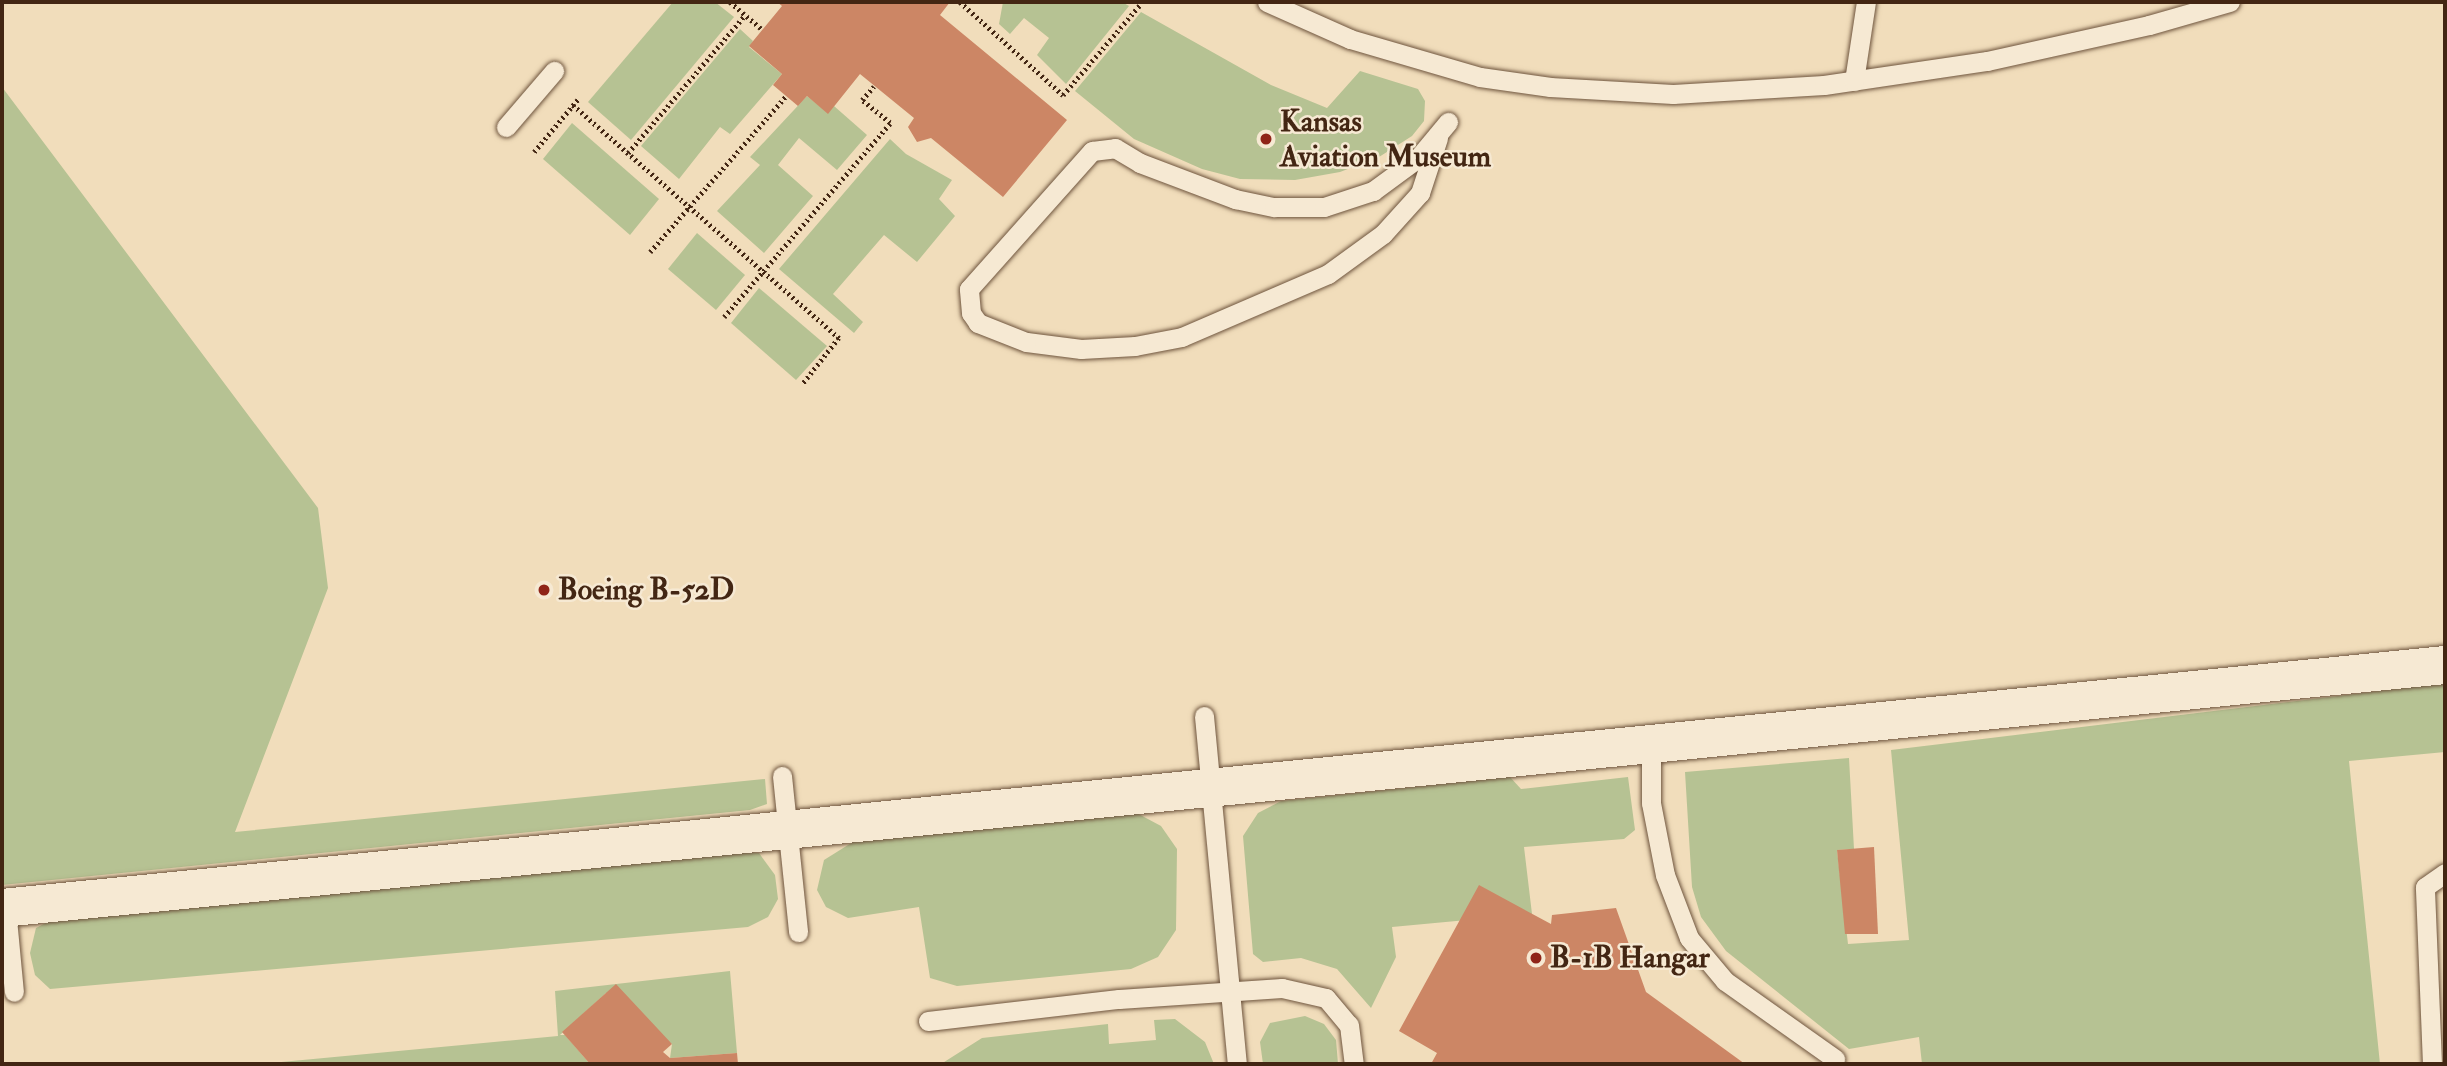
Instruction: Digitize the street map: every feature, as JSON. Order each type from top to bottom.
[{"type":"street","points":[[4,908],[2445,665]]},
{"type":"lane","points":[[1267,2],[1350,39],[1417,61],[1550,87],[1673,94],[1854,81],[1987,61],[2149,25],[2230,2]]},
{"type":"lane","points":[[1854,81],[1866,2]]},
{"type":"lane","points":[[506,127],[554,71]]},
{"type":"lane","points":[[1443,130],[1420,193],[1383,234],[1328,274],[1182,337],[1135,346],[1081,349],[1026,342],[978,323],[971,313],[970,289],[1092,151],[1115,148],[1149,167],[1235,199],[1273,207],[1324,207],[1373,191],[1443,130]]},
{"type":"lane","points":[[1204,716],[1237,1064]]},
{"type":"lane","points":[[1651,744],[1651,803],[1663,863],[1689,939],[1725,982],[1835,1059]]},
{"type":"lane","points":[[782,776],[798,932]]},
{"type":"lane","points":[[2432,1064],[2425,887],[2445,873]]},
{"type":"lane","points":[[4,908],[14,992]]},
{"type":"lane","points":[[928,1021],[1119,999],[1282,988],[1326,998],[1349,1025],[1354,1064]]},
{"type":"path","points":[[730,2],[762,30]]},
{"type":"path","points":[[960,2],[1063,95],[1140,5]]},
{"type":"path","points":[[628,153],[745,15]]},
{"type":"path","points":[[724,317],[890,123],[862,100],[874,86]]},
{"type":"path","points":[[650,252],[786,96]]},
{"type":"path","points":[[534,152],[579,98]]},
{"type":"path","points":[[573,105],[839,338],[802,385]]},
{"type":"green space","points":[[673,2],[715,2],[734,17],[631,140],[588,102]]},
{"type":"green space","points":[[1003,2],[1122,2],[1129,6],[1066,84],[1037,55],[1049,38],[1024,18],[1010,34],[999,24]]},
{"type":"green space","points":[[1141,12],[1271,85],[1327,108],[1360,71],[1418,89],[1425,101],[1424,121],[1412,136],[1379,157],[1340,172],[1295,180],[1240,179],[1202,169],[1134,139],[1075,91]]},
{"type":"green space","points":[[740,29],[753,41],[749,47],[782,74],[730,134],[720,127],[679,179],[641,146]]},
{"type":"green space","points":[[2,87],[318,508],[328,588],[235,832],[765,779],[767,804],[750,810],[2,885]]},
{"type":"green space","points":[[807,96],[828,113],[834,106],[867,135],[837,170],[799,138],[778,165],[813,196],[764,253],[717,211],[760,165],[750,157]]},
{"type":"green space","points":[[572,123],[659,199],[630,235],[543,159]]},
{"type":"green space","points":[[890,139],[906,154],[952,180],[939,199],[955,216],[917,262],[884,235],[833,294],[863,322],[854,333],[779,269]]},
{"type":"green space","points":[[697,233],[745,275],[716,310],[668,269]]},
{"type":"green space","points":[[759,288],[827,346],[796,380],[731,323]]},
{"type":"green space","points":[[2445,683],[2445,752],[2349,761],[2380,1064],[1922,1064],[1919,1037],[1849,1049],[1726,951],[1701,917],[1692,887],[1685,772],[1849,758],[1854,849],[1837,850],[1848,944],[1909,940],[1891,750]]},
{"type":"green space","points":[[1510,777],[1521,789],[1628,777],[1635,830],[1624,839],[1524,847],[1532,914],[1392,927],[1396,957],[1371,1008],[1337,969],[1301,958],[1263,962],[1253,954],[1243,836],[1258,813],[1281,801]]},
{"type":"green space","points":[[1131,810],[1161,826],[1177,849],[1176,930],[1158,957],[1131,969],[957,986],[930,978],[919,907],[848,918],[826,907],[817,890],[824,860],[856,840]]},
{"type":"green space","points":[[731,851],[759,853],[775,875],[778,899],[768,917],[748,927],[50,989],[35,975],[30,953],[36,928],[57,917]]},
{"type":"green space","points":[[730,971],[737,1053],[670,1058],[672,1044],[606,993],[560,1035],[565,1035],[590,1064],[260,1064],[558,1036],[555,991]]},
{"type":"green space","points":[[1305,1016],[1324,1024],[1336,1040],[1338,1064],[1263,1064],[1260,1042],[1270,1023]]},
{"type":"green space","points":[[1175,1019],[1205,1042],[1214,1064],[941,1064],[982,1038],[1108,1024],[1109,1044],[1156,1040],[1154,1020]]},
{"type":"building","points":[[777,2],[950,2],[940,15],[1067,120],[1003,197],[931,138],[917,142],[908,127],[914,118],[860,74],[828,114],[807,96],[798,106],[773,85],[782,74],[749,46],[782,6]]},
{"type":"building","points":[[1874,847],[1878,934],[1845,934],[1837,850]]},
{"type":"building","name":"B-1B Hangar","points":[[1479,885],[1551,924],[1552,915],[1616,908],[1646,992],[1745,1064],[1431,1064],[1437,1053],[1399,1031]]},
{"type":"building","points":[[616,984],[672,1044],[663,1052],[670,1058],[737,1053],[738,1064],[590,1064],[562,1032]]},
{"type":"place","name":"Kansas Aviation Museum","points":[[1266,139]]},
{"type":"place","name":"Boeing B-52D","points":[[544,590]]},
{"type":"place","name":"B-1B Hangar","points":[[1536,958]]}]
